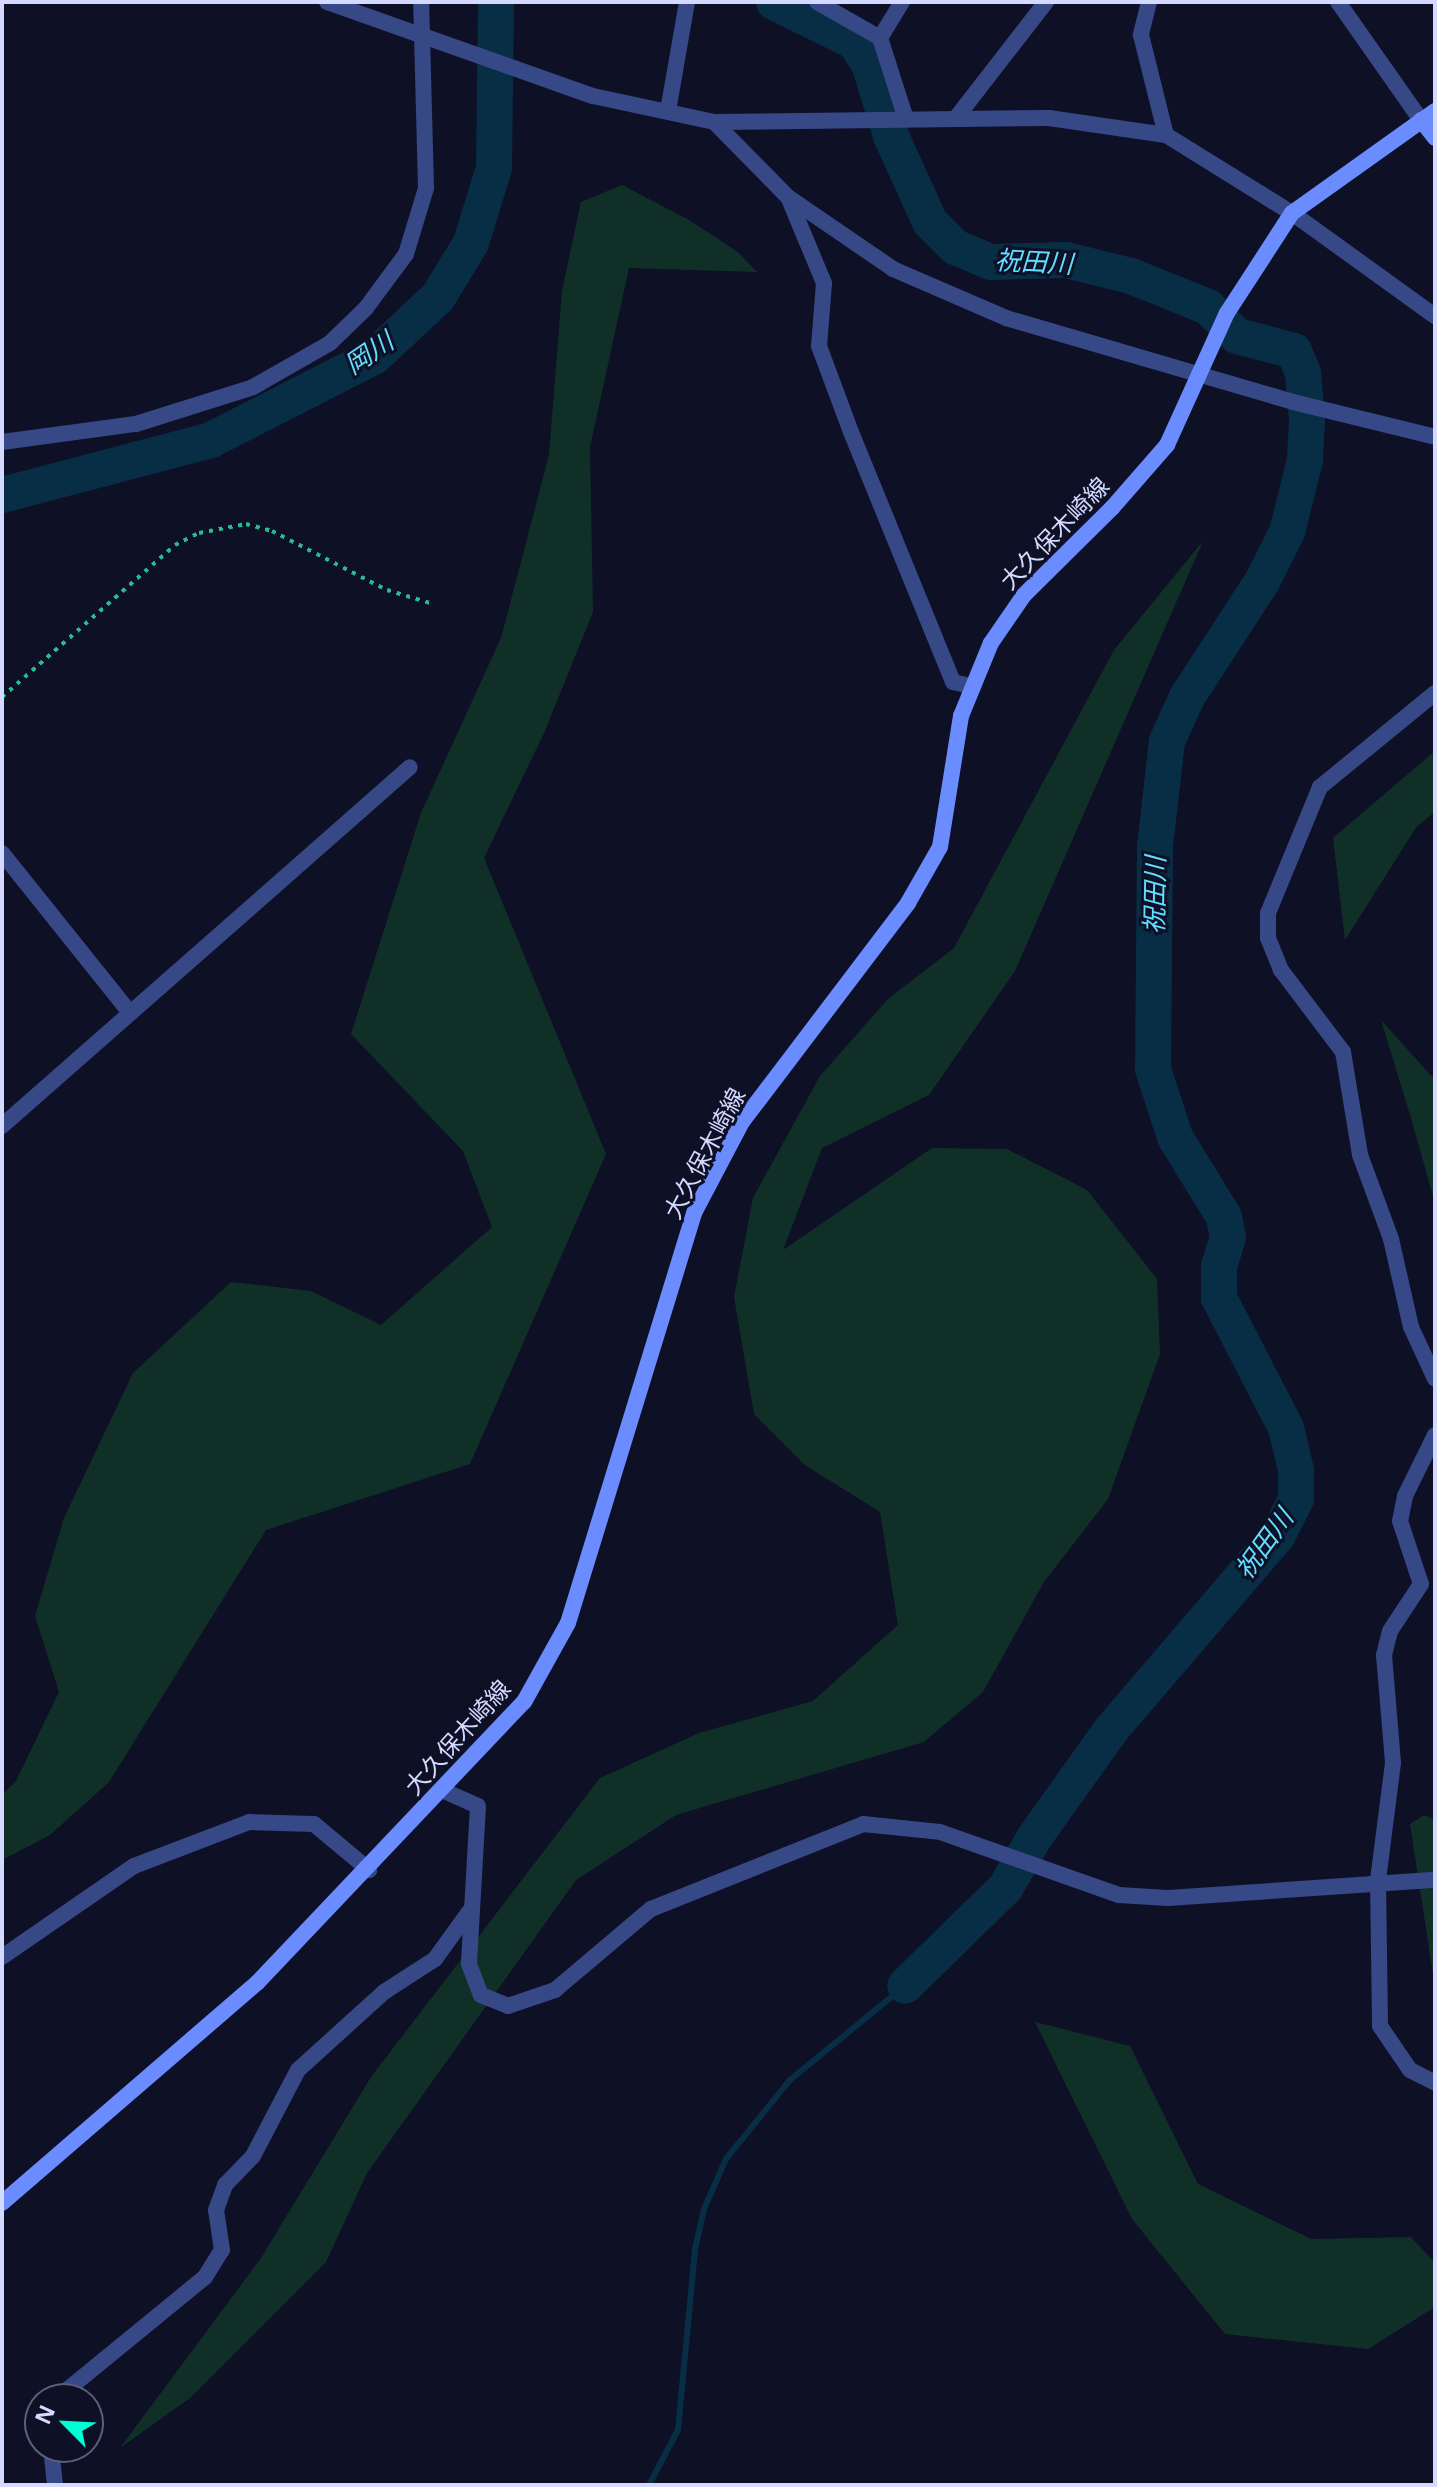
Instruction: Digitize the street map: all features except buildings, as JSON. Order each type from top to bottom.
[{"type":"main road","points":[[1428,115],[1435,138]]},
{"type":"main road","name":"大久保木崎線","points":[[2,2203],[257,1983],[369,1870],[524,1702],[548,1666],[568,1623],[694,1213],[742,1122],[908,903],[940,847],[961,716],[991,643],[1024,595],[1112,508],[1167,445],[1201,376],[1227,313],[1292,213],[1428,115]]},
{"type":"street","points":[[327,2],[593,96],[714,122],[905,116],[1049,118],[1166,135],[1292,213],[1435,316]]},
{"type":"street","points":[[2,442],[136,424],[238,392],[339,334],[406,254],[426,188],[421,2]]},
{"type":"street","points":[[668,111],[687,2]]},
{"type":"street","points":[[817,2],[880,38],[905,116]]},
{"type":"street","points":[[880,38],[902,2]]},
{"type":"street","points":[[956,118],[1046,2]]},
{"type":"street","points":[[1149,2],[1141,35],[1166,135]]},
{"type":"street","points":[[1338,2],[1428,115]]},
{"type":"street","points":[[714,122],[788,197],[893,269],[1006,318],[1311,407],[1435,437]]},
{"type":"street","points":[[788,197],[824,283],[819,346],[953,682],[971,686]]},
{"type":"street","points":[[1435,693],[1320,787],[1268,913],[1268,938],[1281,970],[1343,1052],[1360,1155],[1391,1239],[1411,1327],[1435,1379]]},
{"type":"street","points":[[2,1126],[410,767]]},
{"type":"street","points":[[2,853],[130,1013]]},
{"type":"street","points":[[1435,1435],[1405,1496],[1400,1521],[1421,1584],[1390,1631],[1384,1655],[1393,1763],[1378,1880],[1380,2026],[1410,2070],[1435,2083]]},
{"type":"street","points":[[442,1790],[478,1806],[469,1912],[473,1984],[492,2000],[519,2005],[555,1990],[651,1909],[849,1827],[898,1823],[1040,1865],[1119,1895],[1168,1898],[1378,1880],[1435,1880]]},
{"type":"street","points":[[2,1957],[134,1866],[249,1822],[314,1824],[369,1870]]},
{"type":"street","points":[[76,2383],[205,2277],[222,2250],[216,2210],[225,2185],[253,2156],[280,2095],[298,2070],[384,1992],[435,1959],[469,1912]]},
{"type":"street","points":[[53,2463],[55,2485]]},
{"type":"path","points":[[2,697],[175,545],[199,533],[246,524],[272,531],[387,590],[433,604]]},
{"type":"green space","points":[[622,185],[689,220],[738,252],[757,272],[629,268],[590,447],[593,612],[544,733],[484,858],[606,1154],[470,1464],[266,1530],[109,1782],[50,1835],[2,1860],[2,1795],[16,1781],[59,1692],[35,1616],[64,1518],[133,1373],[231,1282],[311,1291],[381,1325],[492,1227],[463,1151],[351,1034],[421,813],[501,638],[549,455],[562,291],[581,202]]},
{"type":"green space","points":[[1203,541],[1015,971],[929,1095],[822,1148],[783,1250],[932,1148],[1007,1149],[1087,1190],[1157,1279],[1160,1354],[1108,1499],[1044,1582],[983,1692],[924,1742],[676,1815],[576,1880],[367,2173],[326,2262],[190,2398],[120,2448],[261,2258],[371,2077],[600,1778],[699,1733],[813,1701],[898,1625],[880,1512],[805,1465],[754,1414],[734,1297],[753,1198],[820,1076],[888,999],[954,948],[1114,650]]},
{"type":"green space","points":[[1435,751],[1435,812],[1417,826],[1345,940],[1333,838]]},
{"type":"green space","points":[[1381,1020],[1435,1080],[1435,1203],[1411,1118]]},
{"type":"green space","points":[[1424,1815],[1435,1820],[1435,1987],[1410,1824]]},
{"type":"green space","points":[[1035,2022],[1130,2046],[1198,2184],[1311,2239],[1411,2237],[1435,2263],[1435,2307],[1368,2349],[1225,2334],[1132,2219]]},
{"type":"waterway","name":"岡川","points":[[2,495],[211,440],[375,356],[438,297],[471,243],[494,168],[496,2]]},
{"type":"waterway","name":"祝田川","points":[[774,2],[855,42],[870,66],[891,136],[930,222],[955,247],[991,262],[1066,260],[1131,276],[1208,307],[1237,336],[1294,351],[1303,373],[1307,420],[1305,460],[1287,532],[1263,580],[1187,697],[1167,741],[1155,846],[1153,1069],[1175,1137],[1224,1217],[1228,1237],[1219,1266],[1219,1298],[1286,1428],[1296,1470],[1296,1499],[1278,1535],[1111,1730],[1034,1838],[1006,1887],[905,1986]]},
{"type":"waterway","points":[[649,2485],[678,2430],[695,2249],[704,2209],[726,2159],[790,2080],[905,1986]]}]
